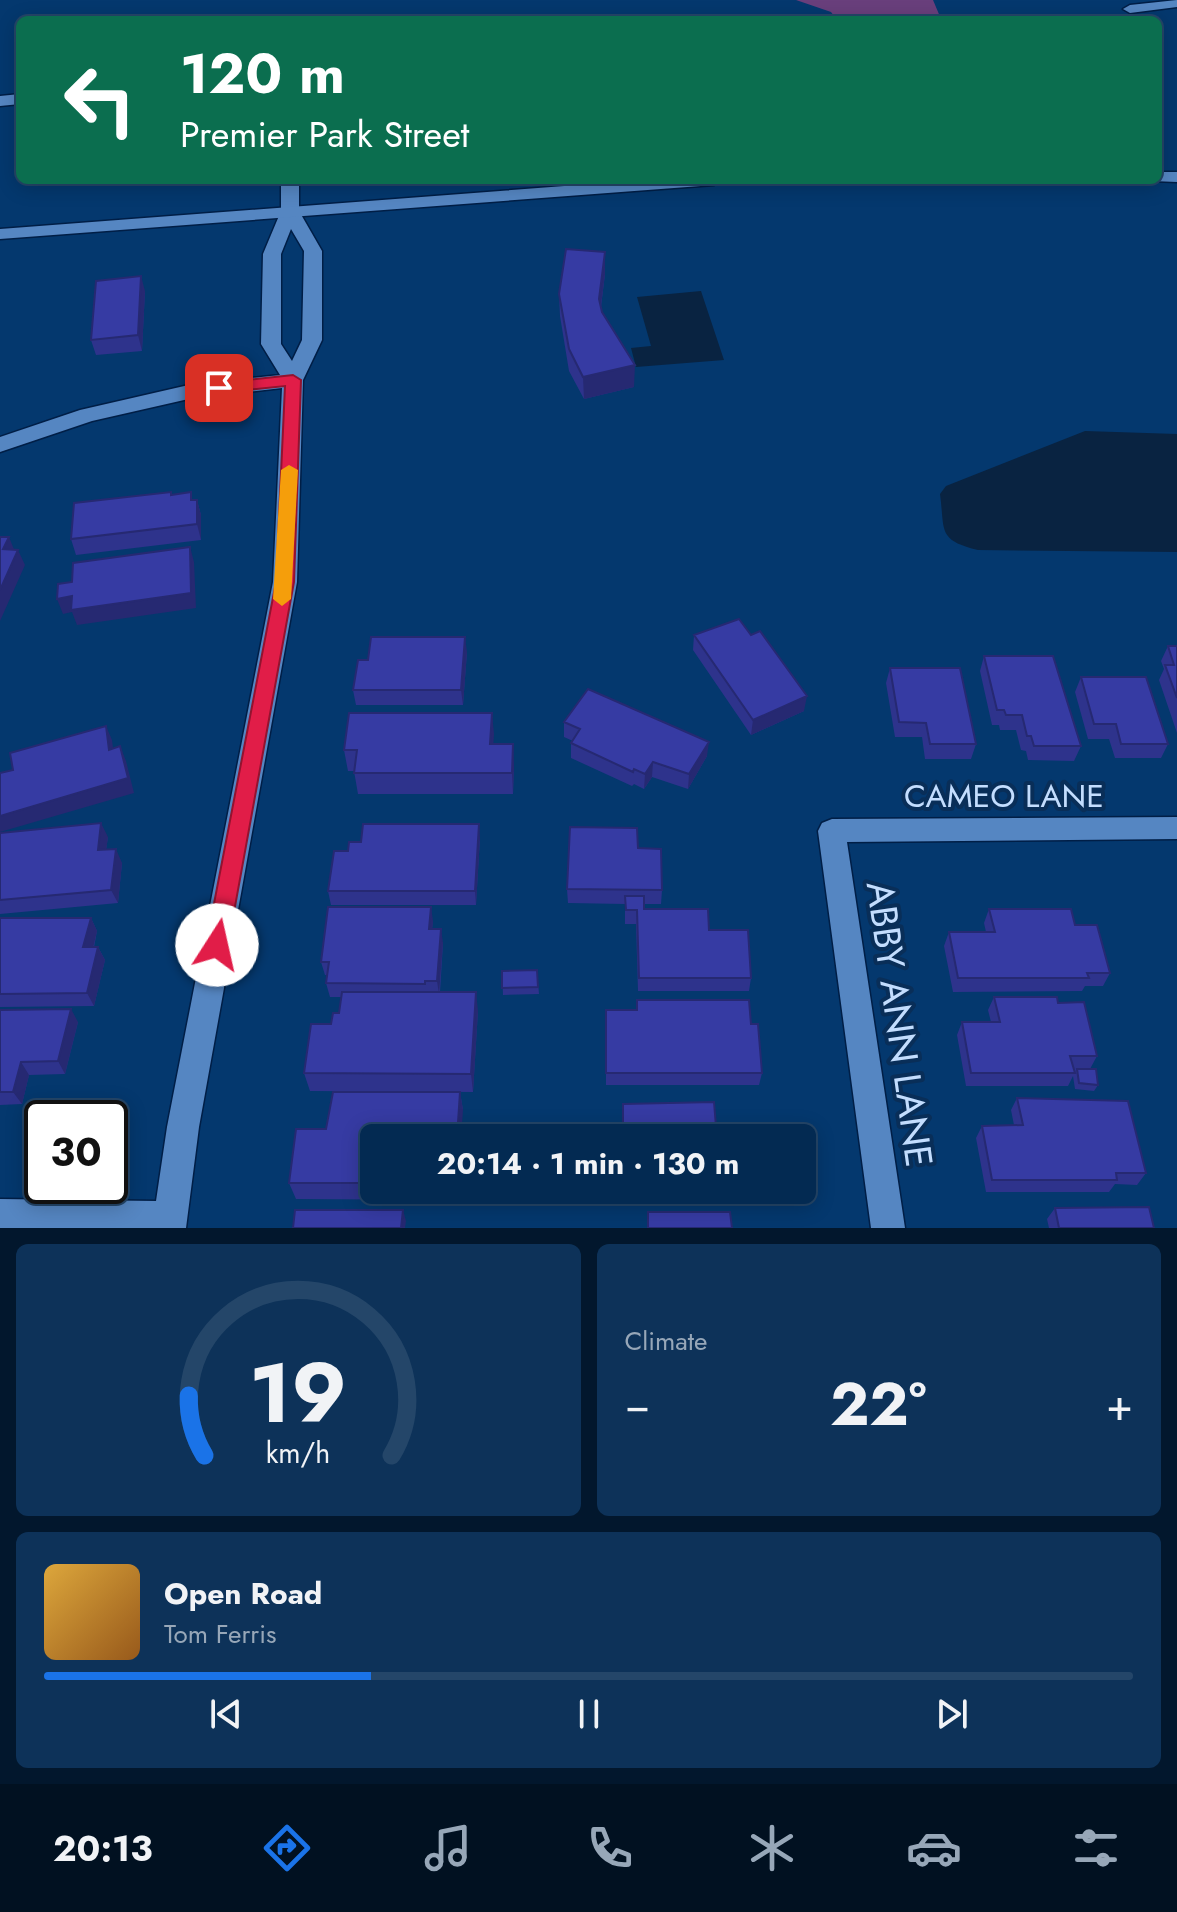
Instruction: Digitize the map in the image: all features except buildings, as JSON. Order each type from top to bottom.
[{"type":"street","points":[[1130,9],[1177,3]]},
{"type":"street","points":[[290,184],[290,211],[272,254],[271,344],[293,380]]},
{"type":"street","points":[[0,234],[659,184]]},
{"type":"street","points":[[0,1216],[170,1223],[183,1127],[285,582],[293,380],[312,340],[313,251],[290,211]]},
{"type":"street","points":[[0,445],[87,415],[178,394],[293,380]]},
{"type":"street","name":"CAMEO LANE","points":[[832,831],[1177,828]]},
{"type":"street","name":"ABBY ANN LANE","points":[[832,831],[888,1228]]},
{"type":"shaded area","points":[[796,0],[933,0],[940,16],[834,16],[831,12]]},
{"type":"water","points":[[701,291],[724,360],[636,367],[631,348],[651,346],[637,297]]},
{"type":"water","points":[[1085,431],[1177,434],[1177,552],[978,550],[949,538],[943,525],[940,494],[946,486]]},
{"type":"slow traffic","points":[[282,599],[289,470]]},
{"type":"route","points":[[217,945],[285,582],[293,380],[219,388]]}]
